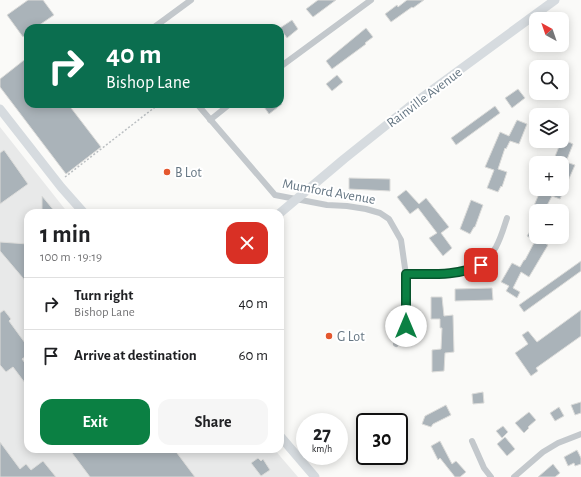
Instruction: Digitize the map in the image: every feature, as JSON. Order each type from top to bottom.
[{"type":"main road","name":"Rainville Avenue","points":[[284,210],[409,107],[555,0]]},
{"type":"main road","points":[[0,109],[61,187],[80,209]]},
{"type":"main road","points":[[284,441],[315,477]]},
{"type":"street","points":[[158,24],[191,0]]},
{"type":"street","points":[[284,64],[371,0]]},
{"type":"street","name":"Mumford Avenue","points":[[200,108],[275,195],[328,206],[347,206],[366,209],[380,213],[390,219],[402,240],[406,274],[406,326],[396,344]]},
{"type":"street","points":[[210,120],[225,108]]},
{"type":"street","points":[[406,274],[460,273],[481,265],[496,246],[508,218]]},
{"type":"street","points":[[514,477],[542,452],[558,443],[581,434]]},
{"type":"street","points":[[472,441],[484,468],[491,477]]},
{"type":"path","points":[[65,177],[154,108]]},
{"type":"shaded area","points":[[0,127],[65,209],[24,209],[24,453],[277,453],[298,477],[0,477]]},
{"type":"building","points":[[28,0],[43,0],[54,15],[41,24],[24,24],[23,37],[7,15]]},
{"type":"building","points":[[318,0],[336,0],[313,17],[306,9]]},
{"type":"building","points":[[407,0],[424,0],[391,22],[385,14]]},
{"type":"building","points":[[292,20],[298,29],[287,38],[284,34],[284,25]]},
{"type":"building","points":[[366,28],[373,37],[365,43],[366,44],[332,69],[326,61]]},
{"type":"building","points":[[24,60],[24,108],[71,108],[101,147],[66,174],[0,87],[0,79]]},
{"type":"building","points":[[337,75],[343,82],[332,91],[326,84]]},
{"type":"building","points":[[518,89],[525,98],[512,108],[505,98]]},
{"type":"building","points":[[495,106],[500,113],[456,145],[451,138]]},
{"type":"building","points":[[265,108],[277,108],[269,114]]},
{"type":"building","points":[[517,120],[527,124],[519,144],[510,141],[506,149],[505,148],[498,169],[507,172],[502,187],[501,186],[498,192],[487,188],[494,170],[485,167],[500,132],[509,136]]},
{"type":"building","points":[[569,142],[573,144],[568,156],[555,156],[558,148],[569,148]]},
{"type":"building","points":[[4,150],[28,184],[0,204],[0,153]]},
{"type":"building","points":[[569,163],[575,165],[569,179]]},
{"type":"building","points":[[349,178],[390,179],[390,191],[349,189]]},
{"type":"building","points":[[406,190],[419,204],[426,198],[449,227],[441,233],[452,248],[443,256],[429,238],[437,233],[418,208],[410,214],[397,197]]},
{"type":"building","points":[[42,196],[53,209],[42,209]]},
{"type":"building","points":[[538,196],[552,196],[548,204],[535,204]]},
{"type":"building","points":[[552,196],[561,196],[560,199]]},
{"type":"building","points":[[471,200],[483,205],[475,227],[470,234],[460,229]]},
{"type":"building","points":[[0,242],[24,244],[24,279],[0,251]]},
{"type":"building","points":[[533,244],[548,245],[529,277],[521,272],[513,288],[520,292],[517,298],[506,291],[509,286],[501,282],[512,263],[520,267]]},
{"type":"building","points":[[581,261],[581,271],[524,312],[519,305]]},
{"type":"building","points":[[492,288],[493,300],[455,301],[455,289]]},
{"type":"building","points":[[431,297],[442,297],[444,316],[453,315],[454,352],[445,353],[444,371],[432,372],[432,350],[441,349],[442,328],[440,328],[440,319],[431,319]]},
{"type":"building","points":[[4,310],[11,319],[9,321],[24,342],[24,358],[22,359],[24,362],[24,382],[13,367],[6,372],[0,365],[0,313]]},
{"type":"building","points":[[581,310],[581,336],[536,368],[538,371],[531,376],[515,353],[528,344],[522,335],[528,331],[537,342]]},
{"type":"building","points":[[483,392],[484,403],[473,404],[472,394]]},
{"type":"building","points":[[581,402],[581,413],[575,415],[571,405]]},
{"type":"building","points":[[446,405],[451,415],[433,424],[431,427],[422,424],[425,416]]},
{"type":"building","points":[[559,407],[564,416],[555,421],[550,413]]},
{"type":"building","points":[[529,412],[536,420],[524,433],[515,423]]},
{"type":"building","points":[[503,426],[508,432],[502,438],[496,431]]},
{"type":"building","points":[[505,437],[515,449],[507,456],[497,444]]},
{"type":"building","points":[[440,441],[452,464],[456,461],[466,472],[460,477],[455,477],[440,458],[438,460],[431,446]]},
{"type":"building","points":[[0,442],[20,469],[26,464],[31,470],[43,461],[56,477],[0,477]]},
{"type":"building","points":[[577,450],[581,458],[581,464],[575,466],[574,463],[568,466],[564,457]]},
{"type":"building","points":[[72,453],[177,453],[195,477],[90,477]]},
{"type":"building","points":[[258,458],[261,461],[263,459],[270,470],[261,476],[251,463]]},
{"type":"building","points":[[553,464],[560,473],[555,477],[538,477]]},
{"type":"place","name":"B Lot","points":[[167,172]]},
{"type":"place","name":"G Lot","points":[[329,336]]},
{"type":"route","points":[[406,326],[406,274],[460,273],[481,265]]}]
